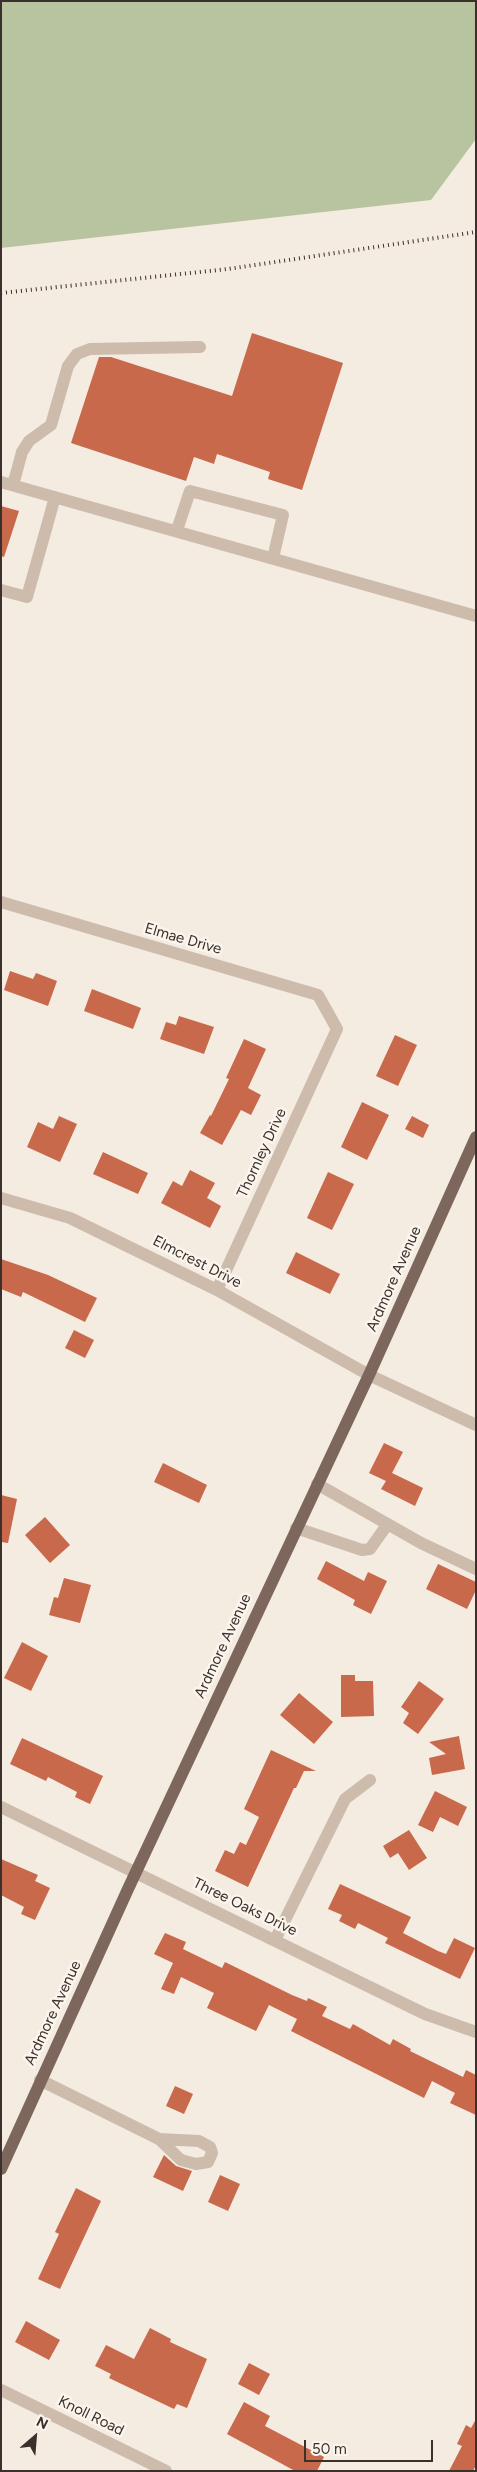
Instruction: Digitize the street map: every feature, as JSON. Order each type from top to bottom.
[{"type":"main road","name":"Ardmore Avenue","points":[[1,2169],[136,1872],[369,1374],[476,1137]]},
{"type":"street","points":[[200,347],[90,349],[77,354],[68,366],[51,425],[29,440],[7,484],[177,530],[476,616]]},
{"type":"street","points":[[177,530],[190,491],[283,515],[273,558]]},
{"type":"street","points":[[1,590],[27,597],[55,497]]},
{"type":"street","name":"Elmae Drive","points":[[1,902],[318,996],[337,1029]]},
{"type":"street","name":"Thornley Drive","points":[[218,1290],[337,1029]]},
{"type":"street","name":"Elmcrest Drive","points":[[1,1198],[70,1218],[218,1290],[369,1374],[476,1424]]},
{"type":"street","points":[[317,1484],[387,1525],[476,1569]]},
{"type":"street","points":[[296,1528],[362,1550],[370,1548],[387,1525]]},
{"type":"street","points":[[276,1940],[345,1798],[370,1780]]},
{"type":"street","name":"Three Oaks Drive","points":[[1,1807],[425,2014],[476,2032]]},
{"type":"street","points":[[40,2080],[159,2139]]},
{"type":"street","name":"Knoll Road","points":[[1,2390],[166,2471]]},
{"type":"green space","points":[[1,1],[476,1],[476,139],[431,200],[1,248]]},
{"type":"building","points":[[252,333],[343,363],[302,490],[268,479],[270,472],[217,454],[214,464],[194,457],[186,481],[71,443],[99,357],[111,357],[232,396]]},
{"type":"building","points":[[1,506],[19,511],[4,557],[1,556]]},
{"type":"building","points":[[10,971],[33,979],[36,973],[57,981],[48,1006],[4,990]]},
{"type":"building","points":[[92,989],[141,1008],[133,1029],[84,1011]]},
{"type":"building","points":[[179,1016],[214,1027],[204,1054],[160,1039],[166,1022],[176,1025]]},
{"type":"building","points":[[395,1035],[417,1045],[398,1086],[376,1076]]},
{"type":"building","points":[[244,1039],[266,1049],[248,1088],[261,1095],[251,1115],[241,1110],[222,1145],[200,1133],[211,1116],[229,1079],[226,1078]]},
{"type":"building","points":[[362,1102],[389,1115],[367,1160],[341,1147]]},
{"type":"building","points":[[59,1116],[77,1124],[60,1162],[27,1147],[38,1122],[53,1129]]},
{"type":"building","points":[[412,1116],[429,1125],[423,1138],[405,1129]]},
{"type":"building","points":[[103,1152],[148,1173],[138,1194],[93,1174]]},
{"type":"building","points":[[190,1170],[215,1183],[207,1198],[221,1206],[210,1228],[161,1203],[173,1181],[182,1186]]},
{"type":"building","points":[[328,1172],[354,1184],[332,1230],[307,1218]]},
{"type":"building","points":[[296,1252],[340,1274],[330,1294],[286,1273]]},
{"type":"building","points":[[1,1259],[48,1275],[97,1298],[85,1322],[23,1292],[21,1297],[1,1289]]},
{"type":"building","points":[[74,1330],[94,1340],[85,1358],[65,1348]]},
{"type":"building","points":[[384,1443],[403,1452],[392,1473],[423,1488],[415,1506],[381,1489],[386,1481],[369,1473]]},
{"type":"building","points":[[163,1463],[207,1485],[199,1503],[154,1482]]},
{"type":"building","points":[[1,1495],[17,1499],[8,1543],[1,1542]]},
{"type":"building","points":[[45,1517],[70,1545],[50,1563],[25,1535]]},
{"type":"building","points":[[326,1561],[364,1581],[368,1572],[387,1581],[371,1614],[353,1605],[355,1600],[317,1579]]},
{"type":"building","points":[[438,1564],[476,1582],[476,1590],[467,1609],[426,1589]]},
{"type":"building","points":[[64,1578],[91,1585],[80,1623],[49,1615],[54,1597],[58,1598]]},
{"type":"building","points":[[22,1642],[48,1656],[31,1691],[4,1678]]},
{"type":"building","points":[[341,1675],[355,1675],[355,1681],[373,1681],[374,1716],[341,1717]]},
{"type":"building","points":[[419,1681],[444,1699],[418,1734],[403,1723],[409,1713],[401,1707]]},
{"type":"building","points":[[299,1693],[333,1722],[314,1744],[280,1715]]},
{"type":"building","points":[[459,1736],[465,1769],[432,1775],[429,1758],[446,1754],[429,1742]]},
{"type":"building","points":[[22,1738],[103,1776],[90,1804],[75,1797],[77,1792],[48,1777],[46,1781],[10,1764]]},
{"type":"building","points":[[271,1750],[316,1771],[304,1771],[296,1788],[294,1788],[248,1887],[215,1871],[225,1850],[234,1854],[240,1842],[246,1845],[259,1817],[244,1809]]},
{"type":"building","points":[[435,1791],[467,1807],[458,1826],[440,1817],[433,1832],[418,1825]]},
{"type":"building","points":[[409,1830],[427,1858],[409,1870],[398,1853],[390,1858],[383,1846]]},
{"type":"building","points":[[1,1859],[38,1875],[35,1881],[50,1888],[35,1920],[21,1914],[24,1907],[1,1895]]},
{"type":"building","points":[[340,1884],[411,1917],[403,1933],[438,1951],[446,1954],[454,1938],[475,1948],[460,1979],[385,1943],[388,1938],[358,1923],[355,1929],[339,1921],[342,1915],[328,1909]]},
{"type":"building","points":[[165,1933],[186,1942],[183,1949],[222,1968],[225,1962],[292,1995],[307,2001],[308,1998],[327,2007],[322,2016],[350,2029],[353,2024],[390,2045],[393,2039],[411,2049],[410,2051],[463,2077],[466,2070],[476,2075],[476,2115],[450,2103],[455,2093],[432,2081],[424,2098],[291,2031],[297,2019],[269,2005],[256,2031],[207,2008],[214,1993],[181,1977],[174,1994],[161,1989],[173,1963],[154,1954]]},
{"type":"building","points":[[175,2086],[193,2094],[184,2114],[166,2106]]},
{"type":"building","points":[[164,2155],[176,2166],[192,2171],[183,2191],[153,2177]]},
{"type":"building","points":[[220,2175],[240,2184],[228,2211],[208,2202]]},
{"type":"building","points":[[76,2188],[101,2201],[60,2289],[38,2279],[59,2234],[55,2232]]},
{"type":"building","points":[[26,2321],[60,2340],[49,2360],[15,2342]]},
{"type":"building","points":[[150,2328],[171,2339],[170,2342],[207,2359],[187,2408],[177,2404],[174,2409],[109,2378],[111,2374],[95,2366],[106,2345],[134,2359]]},
{"type":"building","points":[[249,2363],[270,2374],[259,2395],[238,2384]]},
{"type":"building","points":[[244,2402],[270,2416],[265,2426],[324,2457],[317,2471],[295,2471],[227,2434]]},
{"type":"building","points":[[476,2419],[476,2465],[473,2471],[449,2471],[462,2446],[457,2444],[466,2425],[471,2428]]},
{"type":"railway","points":[[1,293],[228,269],[476,232]]}]
